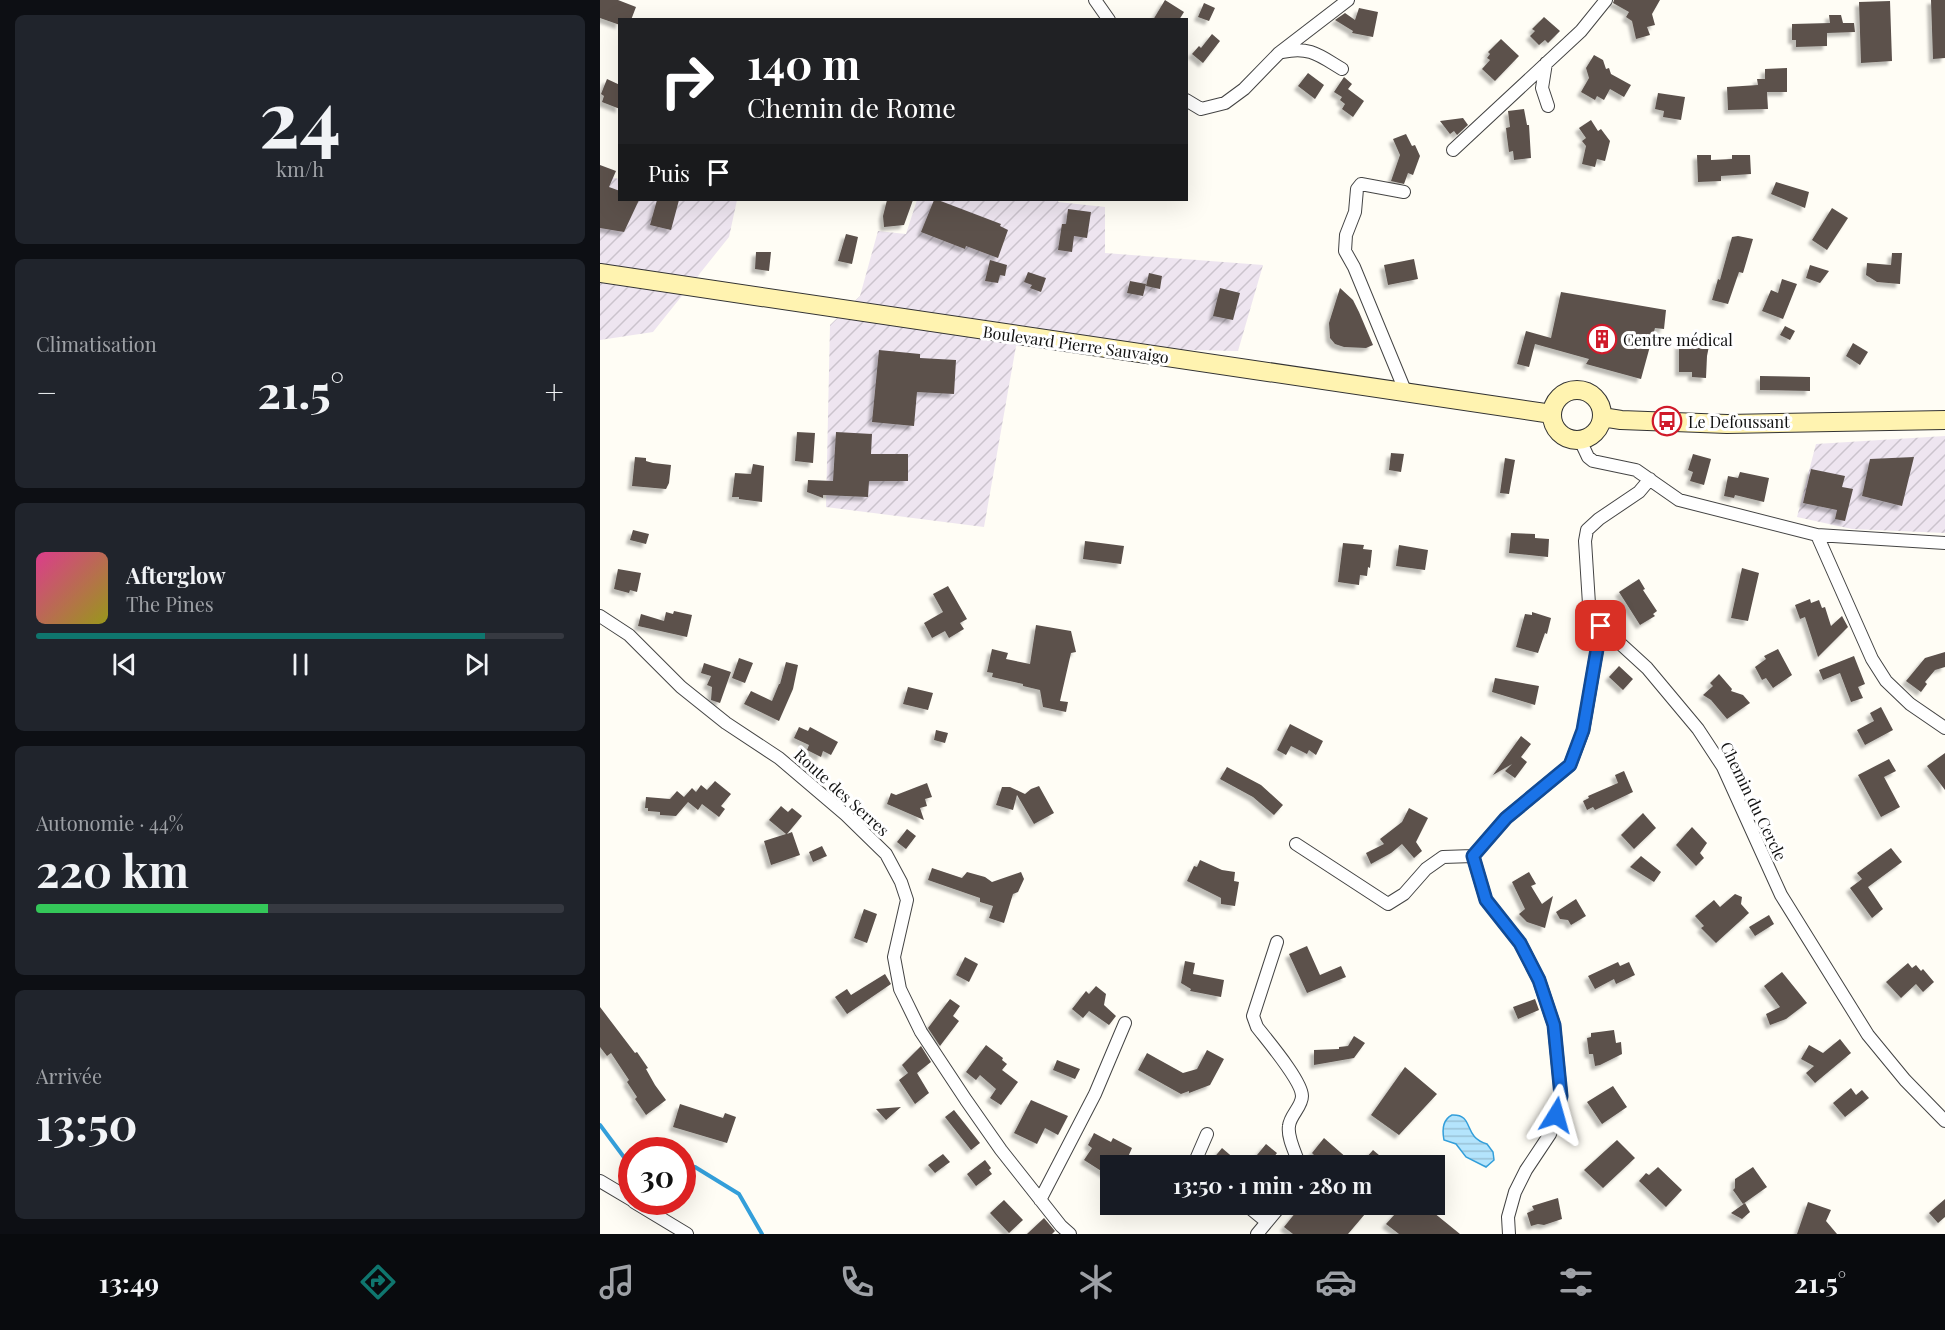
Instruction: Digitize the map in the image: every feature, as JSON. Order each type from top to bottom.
[{"type":"main road","name":"Boulevard Pierre Sauvaigo","points":[[600,273],[1552,414]]},
{"type":"main road","points":[[1579,390],[1593,396],[1602,409],[1602,417],[1596,433],[1580,440],[1572,440],[1557,430],[1552,414],[1558,400],[1564,394],[1579,390]]},
{"type":"main road","points":[[1602,417],[1621,420],[1727,424],[1945,420]]},
{"type":"street","points":[[1095,0],[1108,18]]},
{"type":"street","points":[[1188,101],[1201,109],[1225,103],[1244,89],[1280,53],[1348,0]]},
{"type":"street","points":[[1453,150],[1581,31],[1606,0]]},
{"type":"street","points":[[1280,53],[1297,49],[1311,51],[1342,69]]},
{"type":"street","points":[[1546,63],[1542,87],[1548,106]]},
{"type":"street","points":[[1404,192],[1361,184],[1357,189],[1355,212],[1346,235],[1345,251],[1354,267],[1406,393]]},
{"type":"street","points":[[1580,440],[1588,457],[1593,461],[1636,470],[1679,500],[1816,535],[1945,543]]},
{"type":"street","name":"Chemin du Cercle","points":[[1650,479],[1626,503],[1599,519],[1587,530],[1585,541],[1589,604],[1601,626],[1647,668],[1698,729],[1723,767],[1782,895],[1868,1035],[1905,1080],[1945,1121]]},
{"type":"street","points":[[1816,535],[1872,659],[1886,681],[1910,704],[1945,728]]},
{"type":"street","name":"Route des Serres","points":[[600,616],[629,635],[681,687],[726,723],[779,758],[846,815],[886,854],[901,882],[907,900],[894,957],[900,989],[921,1032],[966,1100],[1040,1200],[1070,1234]]},
{"type":"street","points":[[1296,844],[1388,904],[1404,894],[1426,870],[1443,857],[1473,856],[1506,818],[1570,765],[1583,730],[1601,626]]},
{"type":"street","points":[[1473,856],[1486,900],[1520,943],[1539,980],[1554,1025],[1561,1096],[1550,1134],[1526,1170],[1515,1192],[1508,1217],[1509,1234]]},
{"type":"street","points":[[1278,942],[1253,1016],[1257,1027],[1298,1083],[1302,1095],[1289,1125],[1289,1136],[1296,1155]]},
{"type":"street","points":[[1040,1200],[1095,1094],[1125,1023]]},
{"type":"street","points":[[1198,1155],[1207,1134]]},
{"type":"street","points":[[600,1181],[618,1192]]},
{"type":"street","points":[[656,1215],[687,1234]]},
{"type":"street","points":[[1258,1215],[1267,1222]]},
{"type":"street","points":[[1257,1234],[1273,1215]]},
{"type":"shaded area","points":[[600,175],[618,179],[618,201],[737,201],[729,237],[653,332],[600,340]]},
{"type":"shaded area","points":[[917,201],[1058,201],[1105,207],[1105,253],[1263,265],[1238,351],[1016,346],[984,527],[826,507],[830,325],[860,296],[878,231],[906,234]]},
{"type":"shaded area","points":[[1945,436],[1945,533],[1852,529],[1797,517],[1816,444]]},
{"type":"water","points":[[1452,1115],[1464,1118],[1474,1136],[1487,1144],[1493,1152],[1494,1160],[1486,1167],[1466,1157],[1456,1144],[1444,1140],[1443,1126]]},
{"type":"building","points":[[600,0],[618,0],[636,7],[632,18],[618,18],[618,24],[600,18]]},
{"type":"building","points":[[1165,0],[1184,12],[1180,18],[1154,18]]},
{"type":"building","points":[[1614,0],[1660,0],[1652,14],[1655,25],[1647,27],[1650,35],[1636,39],[1632,21],[1626,17],[1629,12],[1613,3]]},
{"type":"building","points":[[1931,0],[1945,0],[1945,58],[1933,59]]},
{"type":"building","points":[[1890,1],[1892,61],[1861,63],[1859,2]]},
{"type":"building","points":[[1204,3],[1215,8],[1209,21],[1198,17]]},
{"type":"building","points":[[1359,8],[1378,12],[1373,37],[1352,33],[1353,31],[1335,20],[1345,13],[1355,20]]},
{"type":"building","points":[[1829,15],[1841,15],[1843,23],[1854,23],[1855,32],[1827,33],[1827,46],[1796,47],[1796,40],[1792,40],[1792,24],[1830,23]]},
{"type":"building","points":[[1544,17],[1560,31],[1548,43],[1545,40],[1539,45],[1530,36],[1535,31],[1532,29]]},
{"type":"building","points":[[1212,34],[1220,41],[1203,63],[1192,54],[1199,46],[1201,48]]},
{"type":"building","points":[[1501,39],[1519,56],[1495,81],[1482,69],[1490,60],[1487,58],[1490,54],[1488,52]]},
{"type":"building","points":[[1594,55],[1603,60],[1606,69],[1609,68],[1611,74],[1631,85],[1624,97],[1610,89],[1604,100],[1597,96],[1595,100],[1581,92],[1589,78],[1586,68]]},
{"type":"building","points":[[1787,68],[1787,92],[1767,92],[1768,109],[1728,110],[1727,87],[1758,85],[1757,79],[1765,79],[1765,69]]},
{"type":"building","points":[[1308,73],[1324,85],[1315,99],[1298,86]]},
{"type":"building","points":[[1344,77],[1352,84],[1348,89],[1364,101],[1353,117],[1342,109],[1345,104],[1340,100],[1342,97],[1334,92]]},
{"type":"building","points":[[607,79],[618,84],[618,108],[602,102],[604,96],[601,94]]},
{"type":"building","points":[[1658,93],[1685,97],[1681,120],[1663,117],[1664,111],[1655,109]]},
{"type":"building","points":[[1524,109],[1527,125],[1529,125],[1531,158],[1514,160],[1513,151],[1509,152],[1507,137],[1506,128],[1510,127],[1508,111]]},
{"type":"building","points":[[1463,118],[1468,125],[1457,135],[1454,131],[1450,134],[1440,121]]},
{"type":"building","points":[[1591,120],[1598,131],[1601,129],[1610,141],[1605,161],[1597,159],[1595,167],[1582,164],[1586,146],[1582,141],[1586,138],[1579,128]]},
{"type":"building","points":[[1406,134],[1420,156],[1413,175],[1408,173],[1404,184],[1391,181],[1400,155],[1393,139]]},
{"type":"building","points":[[1697,155],[1711,155],[1711,160],[1732,159],[1732,155],[1750,155],[1751,174],[1721,176],[1721,181],[1698,182]]},
{"type":"building","points":[[600,165],[616,171],[609,187],[618,190],[618,201],[639,201],[624,232],[600,228]]},
{"type":"building","points":[[1776,182],[1809,192],[1805,208],[1771,194]]},
{"type":"building","points":[[657,201],[679,201],[671,230],[650,225]]},
{"type":"building","points":[[887,201],[913,201],[904,225],[884,227],[883,216]]},
{"type":"building","points":[[934,201],[941,201],[1001,224],[1000,226],[1008,230],[998,258],[966,246],[965,249],[921,232]]},
{"type":"building","points":[[1832,208],[1848,218],[1827,250],[1812,240]]},
{"type":"building","points":[[1068,209],[1091,212],[1087,238],[1074,236],[1072,252],[1058,250],[1062,224],[1066,224]]},
{"type":"building","points":[[846,234],[858,237],[852,264],[838,261]]},
{"type":"building","points":[[1732,237],[1753,239],[1743,273],[1739,272],[1728,304],[1712,300]]},
{"type":"building","points":[[756,252],[771,252],[769,271],[755,269]]},
{"type":"building","points":[[1892,253],[1902,253],[1900,284],[1877,282],[1866,275],[1867,263],[1891,265]]},
{"type":"building","points":[[1414,259],[1418,279],[1388,285],[1384,265]]},
{"type":"building","points":[[990,260],[1007,265],[1005,276],[1000,275],[998,283],[985,281]]},
{"type":"building","points":[[1810,265],[1829,271],[1820,283],[1806,278]]},
{"type":"building","points":[[1028,272],[1046,278],[1041,292],[1030,288],[1032,285],[1024,282]]},
{"type":"building","points":[[1149,273],[1162,276],[1160,289],[1146,286]]},
{"type":"building","points":[[1782,279],[1797,284],[1783,319],[1762,311],[1771,290],[1778,293]]},
{"type":"building","points":[[1130,281],[1146,284],[1143,296],[1127,293]]},
{"type":"building","points":[[1220,288],[1240,293],[1233,320],[1213,316]]},
{"type":"building","points":[[1340,288],[1353,300],[1373,345],[1366,348],[1344,347],[1335,344],[1330,338],[1329,323]]},
{"type":"building","name":"Centre médical","points":[[1561,292],[1666,310],[1664,329],[1655,328],[1641,379],[1586,364],[1589,359],[1535,344],[1529,367],[1517,364],[1526,331],[1551,338]]},
{"type":"building","points":[[1785,326],[1795,331],[1790,340],[1780,335]]},
{"type":"building","points":[[1853,343],[1868,352],[1860,365],[1846,356]]},
{"type":"building","points":[[1679,344],[1709,346],[1706,378],[1692,377],[1692,372],[1679,372]]},
{"type":"building","points":[[879,350],[920,354],[920,358],[956,360],[954,394],[917,392],[914,426],[872,422]]},
{"type":"building","points":[[1760,376],[1810,377],[1810,391],[1760,390]]},
{"type":"building","points":[[797,432],[815,433],[813,463],[795,461]]},
{"type":"building","points":[[836,432],[872,434],[871,454],[908,454],[908,481],[869,481],[868,497],[823,495],[823,498],[807,492],[808,480],[833,481]]},
{"type":"building","points":[[1391,453],[1404,454],[1401,472],[1389,470]]},
{"type":"building","points":[[1693,454],[1711,459],[1704,485],[1690,481],[1693,472],[1688,470]]},
{"type":"building","points":[[635,457],[646,458],[646,461],[653,463],[671,465],[666,489],[632,486]]},
{"type":"building","points":[[1914,457],[1902,506],[1862,496],[1870,459]]},
{"type":"building","points":[[1505,458],[1515,460],[1509,494],[1500,493]]},
{"type":"building","points":[[753,464],[764,466],[762,502],[732,497],[735,473],[751,474]]},
{"type":"building","points":[[1811,469],[1845,476],[1842,487],[1853,489],[1845,521],[1835,519],[1837,510],[1803,503]]},
{"type":"building","points":[[1740,472],[1769,478],[1764,502],[1735,495],[1734,498],[1724,496],[1728,476],[1738,478]]},
{"type":"building","points":[[633,530],[649,534],[646,544],[630,540]]},
{"type":"building","points":[[1511,533],[1535,534],[1535,538],[1549,539],[1548,557],[1509,553]]},
{"type":"building","points":[[1085,541],[1124,546],[1121,564],[1083,559]]},
{"type":"building","points":[[1343,543],[1364,545],[1363,549],[1372,550],[1370,568],[1368,567],[1367,576],[1360,575],[1359,585],[1338,582]]},
{"type":"building","points":[[1399,545],[1428,550],[1425,570],[1396,566]]},
{"type":"building","points":[[1742,568],[1759,573],[1748,621],[1731,618]]},
{"type":"building","points":[[618,569],[641,573],[637,592],[630,590],[629,593],[614,589]]},
{"type":"building","points":[[1639,579],[1645,589],[1643,590],[1657,611],[1653,614],[1655,616],[1640,625],[1619,592]]},
{"type":"building","points":[[948,586],[967,619],[960,623],[964,629],[949,638],[945,631],[932,638],[924,623],[943,612],[933,594]]},
{"type":"building","points":[[1810,599],[1811,603],[1819,600],[1822,608],[1825,607],[1831,626],[1842,616],[1848,627],[1818,657],[1805,617],[1800,619],[1795,605]]},
{"type":"building","points":[[674,611],[692,615],[687,637],[638,626],[641,614],[664,621],[666,612],[673,614]]},
{"type":"building","points":[[1532,612],[1551,618],[1547,634],[1545,633],[1538,653],[1516,647],[1525,614],[1532,615]]},
{"type":"building","points":[[1036,625],[1071,631],[1076,652],[1071,653],[1060,701],[1068,702],[1066,712],[1043,707],[1040,690],[992,677],[993,673],[987,672],[992,649],[1008,653],[1006,659],[1030,664]]},
{"type":"building","points":[[1778,649],[1792,675],[1773,688],[1766,678],[1762,680],[1755,667],[1766,659],[1764,656]]},
{"type":"building","points":[[1945,652],[1945,667],[1935,670],[1925,682],[1927,684],[1921,692],[1906,681],[1925,658]]},
{"type":"building","points":[[1854,656],[1865,684],[1858,687],[1863,698],[1851,702],[1840,673],[1823,680],[1819,670]]},
{"type":"building","points":[[739,658],[753,663],[745,683],[732,678]]},
{"type":"building","points":[[786,662],[798,665],[793,689],[779,721],[744,704],[751,691],[772,701]]},
{"type":"building","points":[[704,663],[731,672],[720,703],[711,700],[712,687],[707,685],[711,676],[701,673]]},
{"type":"building","points":[[1619,666],[1633,679],[1623,690],[1609,677]]},
{"type":"building","points":[[1719,674],[1732,689],[1731,691],[1743,695],[1750,703],[1727,719],[1711,700],[1703,695],[1713,686],[1710,683]]},
{"type":"building","points":[[1495,678],[1539,686],[1535,705],[1492,692]]},
{"type":"building","points":[[908,687],[933,693],[928,710],[903,704]]},
{"type":"building","points":[[1881,707],[1893,730],[1865,745],[1857,730],[1874,721],[1870,713]]},
{"type":"building","points":[[1290,724],[1323,741],[1316,755],[1309,750],[1307,754],[1291,746],[1286,755],[1277,750]]},
{"type":"building","points":[[799,727],[808,731],[810,727],[838,742],[831,755],[823,751],[821,757],[807,750],[809,745],[794,738]]},
{"type":"building","points":[[936,730],[948,733],[945,743],[934,740]]},
{"type":"building","points":[[1521,736],[1531,744],[1521,757],[1527,762],[1515,778],[1505,771],[1512,764],[1493,775]]},
{"type":"building","points":[[1945,753],[1945,790],[1927,766]]},
{"type":"building","points":[[1889,759],[1896,771],[1884,777],[1900,807],[1881,817],[1858,775]]},
{"type":"building","points":[[1227,767],[1261,785],[1283,805],[1274,815],[1253,797],[1220,779]]},
{"type":"building","points":[[1624,771],[1633,792],[1595,810],[1593,807],[1587,810],[1583,801],[1589,798],[1588,796],[1618,783],[1615,775]]},
{"type":"building","points":[[715,781],[731,794],[721,806],[725,809],[719,817],[702,804],[698,810],[688,802],[676,816],[660,815],[660,812],[648,811],[648,808],[645,808],[646,797],[670,799],[677,791],[684,797],[692,788],[696,792],[701,785],[707,790]]},
{"type":"building","points":[[927,783],[932,797],[925,799],[927,806],[920,808],[924,820],[887,804],[891,793],[896,795]]},
{"type":"building","points":[[1039,786],[1054,813],[1034,824],[1017,795],[1013,810],[996,805],[1002,787],[1010,787],[1025,794]]},
{"type":"building","points":[[781,806],[788,812],[792,808],[802,816],[787,834],[792,832],[800,855],[771,865],[764,841],[786,834],[769,820]]},
{"type":"building","points":[[1409,808],[1428,818],[1416,842],[1422,851],[1414,858],[1402,844],[1371,864],[1366,853],[1384,844],[1380,839],[1402,822]]},
{"type":"building","points":[[1643,813],[1656,828],[1634,849],[1621,835]]},
{"type":"building","points":[[1692,827],[1707,843],[1700,853],[1704,858],[1696,866],[1676,845]]},
{"type":"building","points":[[907,829],[916,836],[906,849],[897,842]]},
{"type":"building","points":[[822,846],[827,856],[813,862],[809,852]]},
{"type":"building","points":[[1891,848],[1902,862],[1868,887],[1883,909],[1872,918],[1850,888],[1862,879],[1857,873]]},
{"type":"building","points":[[1641,856],[1661,872],[1654,882],[1630,867]]},
{"type":"building","points":[[1200,860],[1222,870],[1235,872],[1234,881],[1239,882],[1235,906],[1221,904],[1221,898],[1187,881],[1194,866],[1197,867]]},
{"type":"building","points":[[932,868],[962,878],[967,872],[985,877],[992,882],[1021,872],[1024,879],[1018,892],[1013,894],[1004,923],[989,918],[993,906],[980,902],[980,898],[928,880]]},
{"type":"building","points":[[1529,872],[1536,884],[1531,886],[1542,904],[1553,896],[1545,928],[1527,922],[1519,914],[1525,909],[1512,882]]},
{"type":"building","points":[[1735,894],[1742,897],[1741,904],[1749,913],[1716,943],[1701,928],[1704,926],[1695,916],[1714,900],[1720,907]]},
{"type":"building","points":[[1576,899],[1586,916],[1571,925],[1568,920],[1560,919],[1556,912]]},
{"type":"building","points":[[864,909],[877,914],[867,943],[854,938]]},
{"type":"building","points":[[1769,915],[1774,924],[1755,936],[1749,927]]},
{"type":"building","points":[[1307,946],[1320,975],[1341,966],[1346,977],[1307,993],[1289,954]]},
{"type":"building","points":[[965,957],[978,964],[969,982],[956,975]]},
{"type":"building","points":[[1185,961],[1195,963],[1193,974],[1224,980],[1221,997],[1190,991],[1191,989],[1181,983]]},
{"type":"building","points":[[1618,962],[1620,966],[1629,962],[1635,975],[1616,984],[1614,979],[1595,989],[1588,976]]},
{"type":"building","points":[[1908,963],[1912,968],[1916,965],[1921,971],[1923,969],[1934,982],[1923,992],[1916,984],[1901,998],[1886,982]]},
{"type":"building","points":[[1782,972],[1807,1003],[1786,1019],[1770,1025],[1766,1014],[1780,1007],[1764,986]]},
{"type":"building","points":[[885,974],[891,984],[847,1014],[835,997],[847,989],[851,995]]},
{"type":"building","points":[[1096,986],[1106,994],[1104,1005],[1116,1016],[1109,1025],[1089,1011],[1083,1018],[1072,1009],[1086,991],[1089,994]]},
{"type":"building","points":[[950,999],[960,1006],[953,1016],[959,1021],[940,1046],[928,1028]]},
{"type":"building","points":[[1535,999],[1539,1010],[1518,1019],[1513,1007]]},
{"type":"building","points":[[600,1007],[635,1053],[637,1052],[666,1100],[646,1115],[635,1099],[637,1097],[627,1082],[629,1080],[611,1053],[607,1056],[600,1047]]},
{"type":"building","points":[[1614,1030],[1616,1043],[1621,1042],[1622,1054],[1595,1066],[1593,1054],[1589,1054],[1587,1038],[1591,1037],[1591,1033]]},
{"type":"building","points":[[1354,1036],[1365,1043],[1354,1058],[1314,1065],[1314,1050],[1339,1049],[1339,1047],[1348,1046]]},
{"type":"building","points":[[1840,1039],[1851,1053],[1815,1083],[1806,1073],[1814,1066],[1801,1059],[1809,1045],[1823,1053]]},
{"type":"building","points":[[986,1045],[1003,1058],[1002,1060],[1007,1064],[1002,1070],[1018,1082],[1001,1105],[990,1098],[996,1089],[980,1075],[976,1080],[966,1072]]},
{"type":"building","points":[[921,1046],[931,1062],[917,1073],[929,1093],[915,1104],[899,1080],[908,1073],[902,1065]]},
{"type":"building","points":[[1207,1050],[1224,1059],[1210,1085],[1189,1093],[1189,1091],[1181,1094],[1138,1070],[1147,1053],[1183,1073],[1197,1069]]},
{"type":"building","points":[[1057,1060],[1080,1069],[1075,1079],[1053,1070]]},
{"type":"building","points":[[1405,1067],[1437,1094],[1399,1135],[1371,1115]]},
{"type":"building","points":[[1613,1086],[1627,1107],[1602,1124],[1587,1102]]},
{"type":"building","points":[[1851,1088],[1856,1095],[1862,1090],[1869,1098],[1845,1117],[1833,1103]]},
{"type":"building","points":[[1031,1100],[1068,1116],[1058,1135],[1045,1128],[1037,1144],[1014,1133]]},
{"type":"building","points":[[680,1104],[723,1118],[725,1113],[736,1117],[727,1143],[673,1127]]},
{"type":"building","points":[[901,1107],[886,1120],[876,1109]]},
{"type":"building","points":[[954,1110],[980,1143],[971,1150],[945,1117]]},
{"type":"building","points":[[1094,1133],[1111,1142],[1113,1138],[1132,1148],[1129,1155],[1100,1155],[1100,1170],[1084,1160],[1092,1148],[1088,1145]]},
{"type":"building","points":[[1324,1138],[1343,1155],[1314,1155],[1312,1153]]},
{"type":"building","points":[[1617,1140],[1635,1158],[1603,1188],[1584,1170]]},
{"type":"building","points":[[1266,1144],[1277,1153],[1275,1155],[1257,1155]]},
{"type":"building","points":[[1222,1148],[1230,1155],[1216,1155]]},
{"type":"building","points":[[1373,1150],[1379,1155],[1369,1155]]},
{"type":"building","points":[[943,1154],[950,1162],[935,1173],[928,1165]]},
{"type":"building","points":[[985,1160],[992,1174],[976,1186],[967,1174]]},
{"type":"building","points":[[1658,1167],[1682,1190],[1666,1207],[1639,1181],[1646,1173],[1649,1175]]},
{"type":"building","points":[[1753,1167],[1767,1187],[1743,1204],[1733,1190],[1735,1179]]},
{"type":"building","points":[[1558,1198],[1562,1219],[1544,1225],[1531,1226],[1527,1213],[1534,1210],[1532,1206]]},
{"type":"building","points":[[1945,1199],[1945,1217],[1938,1223],[1929,1213]]},
{"type":"building","points":[[1004,1200],[1023,1220],[1009,1233],[990,1213]]},
{"type":"building","points":[[1808,1202],[1831,1210],[1826,1221],[1837,1234],[1797,1234]]},
{"type":"building","points":[[1745,1203],[1750,1212],[1742,1219],[1731,1213]]},
{"type":"building","points":[[1294,1215],[1364,1215],[1348,1234],[1293,1234],[1284,1227]]},
{"type":"building","points":[[1394,1215],[1437,1215],[1460,1234],[1399,1234],[1386,1224]]},
{"type":"building","points":[[1044,1218],[1055,1231],[1052,1234],[1027,1234]]},
{"type":"waterway","points":[[600,1125],[618,1149]]},
{"type":"waterway","points":[[696,1168],[739,1194],[762,1234]]},
{"type":"place","name":"Centre médical","points":[[1602,339]]},
{"type":"place","name":"Le Defoussant","points":[[1667,421]]},
{"type":"route","points":[[1556,1115],[1561,1096],[1554,1025],[1539,980],[1520,943],[1486,900],[1473,856],[1506,818],[1570,765],[1583,730],[1601,626]]}]
